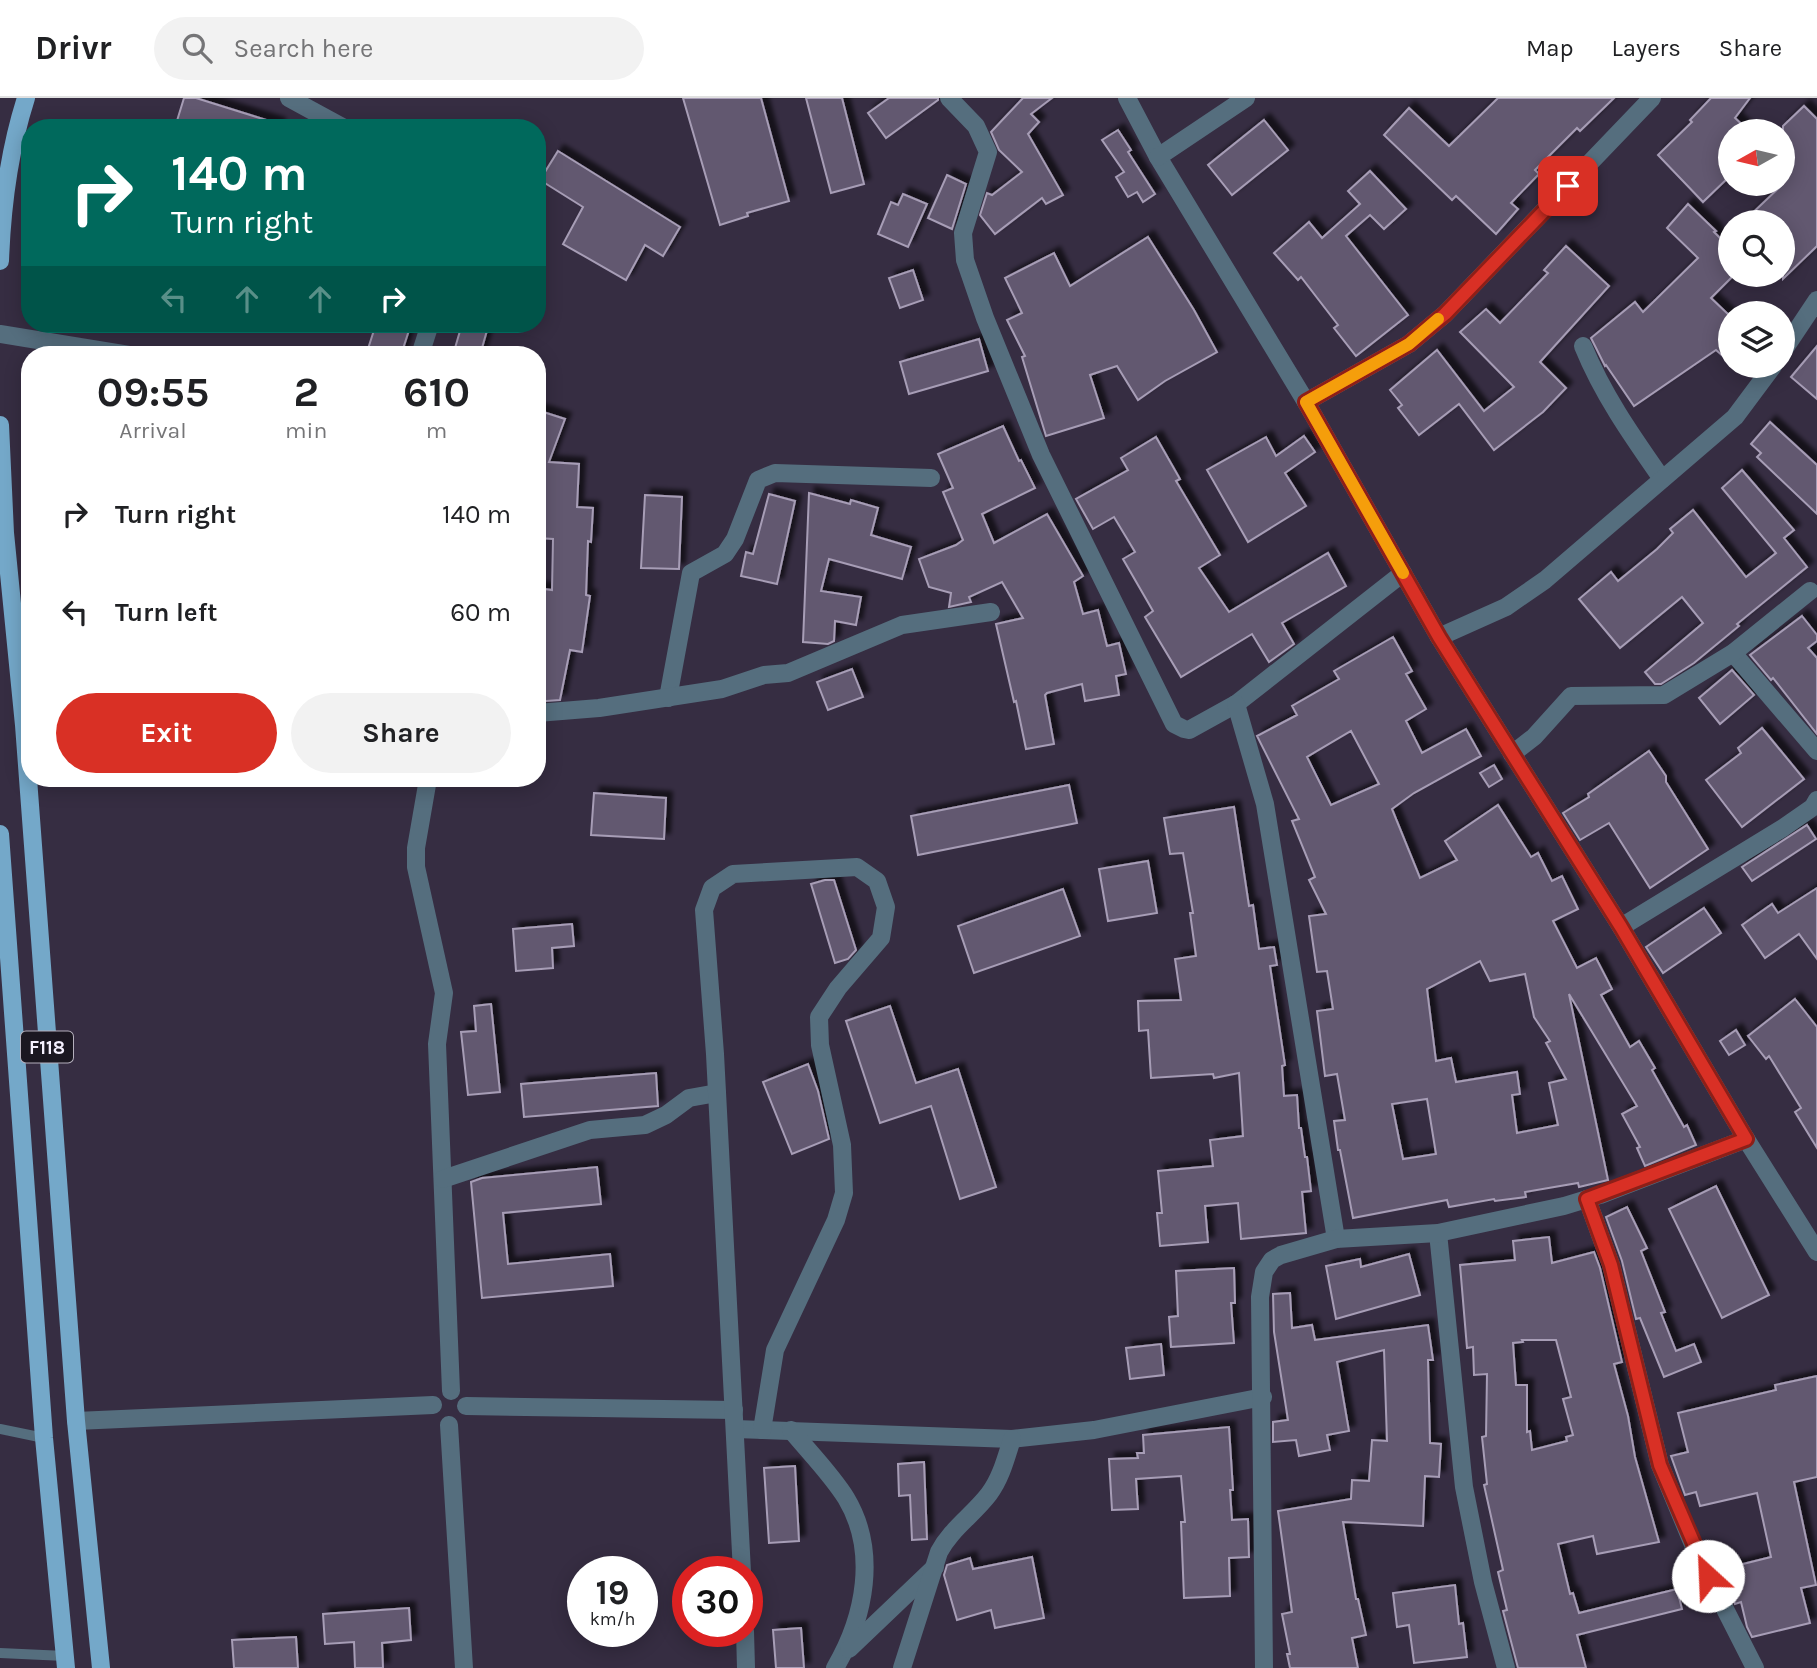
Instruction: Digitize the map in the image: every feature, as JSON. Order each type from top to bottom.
[{"type":"main road","points":[[0,261],[3,202],[17,127],[26,98]]},
{"type":"main road","name":"F118","points":[[0,425],[5,533],[21,695]]},
{"type":"main road","name":"F118","points":[[29,787],[76,1421],[101,1668]]},
{"type":"main road","name":"F118","points":[[0,834],[44,1438],[66,1662]]},
{"type":"street","points":[[289,98],[328,119]]},
{"type":"street","points":[[949,98],[975,126],[988,152],[963,233],[965,260],[985,318],[1041,455],[1174,723],[1189,730],[1236,704],[1403,573]]},
{"type":"street","points":[[1127,98],[1158,157],[1306,402],[1439,637],[1621,927],[1746,1139],[1817,1252]]},
{"type":"street","points":[[1158,157],[1246,98]]},
{"type":"street","points":[[1306,402],[1409,344],[1445,314],[1652,98]]},
{"type":"street","points":[[1795,333],[1817,300]]},
{"type":"street","points":[[0,334],[74,346]]},
{"type":"street","points":[[1583,346],[1596,378],[1614,410],[1662,479]]},
{"type":"street","points":[[1439,637],[1506,607],[1545,580],[1735,417],[1764,378]]},
{"type":"street","points":[[668,698],[691,573],[725,554],[735,539],[758,480],[775,473],[931,478]]},
{"type":"street","points":[[1512,754],[1534,737],[1571,696],[1664,695],[1733,653],[1810,591]]},
{"type":"street","points":[[546,712],[722,689],[764,675],[788,673],[902,625],[991,612]]},
{"type":"street","points":[[1733,653],[1817,751]]},
{"type":"street","points":[[1236,704],[1265,804],[1336,1239]]},
{"type":"street","points":[[427,787],[416,848],[416,867],[444,993],[438,1044],[451,1391]]},
{"type":"street","points":[[1621,927],[1816,807]]},
{"type":"street","points":[[741,1556],[717,1093],[704,909],[712,888],[733,874],[857,867],[877,881],[886,907],[881,938],[838,988],[819,1017],[820,1045],[842,1145],[844,1193],[836,1220],[775,1350],[762,1430]]},
{"type":"street","points":[[443,1179],[590,1130],[645,1125],[666,1115],[689,1098],[717,1093]]},
{"type":"street","points":[[1264,1668],[1260,1297],[1264,1272],[1272,1260],[1336,1239],[1438,1233],[1587,1199],[1746,1139]]},
{"type":"street","points":[[1587,1199],[1611,1265],[1660,1465],[1697,1554],[1755,1668]]},
{"type":"street","points":[[1438,1233],[1464,1487],[1483,1582],[1506,1668]]},
{"type":"street","points":[[451,1391],[458,1393],[466,1406],[462,1419],[449,1425],[437,1419],[433,1405],[436,1398],[451,1391]]},
{"type":"street","points":[[735,1429],[1012,1439],[1094,1430],[1263,1396]]},
{"type":"street","points":[[76,1421],[433,1405]]},
{"type":"street","points":[[466,1406],[734,1410]]},
{"type":"street","points":[[449,1425],[464,1668]]},
{"type":"street","points":[[791,1430],[845,1497],[856,1517],[864,1557],[865,1583],[857,1623],[839,1662]]},
{"type":"street","points":[[902,1668],[934,1566],[946,1540],[989,1494],[1000,1477],[1012,1439]]},
{"type":"street","points":[[839,1662],[934,1566]]},
{"type":"street","points":[[745,1647],[746,1668]]},
{"type":"lane","points":[[0,1429],[44,1438]]},
{"type":"lane","points":[[0,1653],[66,1662]]},
{"type":"building","points":[[184,98],[196,98],[263,119],[178,119]]},
{"type":"building","points":[[683,98],[761,98],[789,201],[747,213],[748,216],[720,225]]},
{"type":"building","points":[[806,98],[842,98],[864,184],[831,193]]},
{"type":"building","points":[[889,98],[938,100],[886,138],[868,113]]},
{"type":"building","points":[[1023,98],[1052,98],[1031,114],[1039,122],[1028,134],[1063,195],[1046,204],[1042,198],[995,234],[980,215],[987,193],[992,195],[1022,172],[999,150],[991,132]]},
{"type":"building","points":[[1498,98],[1614,98],[1580,131],[1577,128],[1535,170],[1539,174],[1511,203],[1518,209],[1496,234],[1456,196],[1452,200],[1384,135],[1409,108],[1449,146]]},
{"type":"building","points":[[1711,98],[1750,98],[1736,119],[1718,119],[1718,188],[1703,202],[1658,155],[1692,122],[1690,120]]},
{"type":"building","points":[[1804,106],[1817,119],[1817,246],[1795,267],[1795,210],[1756,210],[1770,196],[1796,196],[1796,119],[1790,119]]},
{"type":"building","points":[[1264,120],[1288,150],[1232,195],[1208,165]]},
{"type":"building","points":[[1118,130],[1131,150],[1128,152],[1155,194],[1143,202],[1137,192],[1128,197],[1116,177],[1124,172],[1102,140]]},
{"type":"building","points":[[558,151],[680,227],[663,256],[645,245],[626,280],[563,244],[583,207],[546,184],[546,170]]},
{"type":"building","points":[[1370,171],[1406,209],[1384,229],[1370,215],[1346,236],[1408,315],[1356,356],[1334,328],[1338,325],[1301,277],[1298,280],[1274,253],[1309,222],[1322,238],[1360,204],[1348,191]]},
{"type":"building","points":[[947,175],[966,184],[952,229],[928,218]]},
{"type":"building","points":[[903,194],[927,204],[908,247],[878,234],[891,202],[898,205]]},
{"type":"building","points":[[1688,204],[1716,231],[1718,287],[1722,287],[1711,298],[1718,305],[1718,352],[1716,350],[1634,406],[1605,366],[1591,338],[1635,302],[1643,312],[1698,258],[1667,228]]},
{"type":"building","points":[[1148,237],[1217,352],[1165,381],[1138,400],[1117,366],[1090,375],[1104,418],[1046,436],[1022,357],[1025,356],[1007,320],[1022,313],[1005,278],[1054,253],[1070,286]]},
{"type":"building","points":[[1566,246],[1609,286],[1540,362],[1566,388],[1543,412],[1494,450],[1459,404],[1419,435],[1398,408],[1402,405],[1390,390],[1437,350],[1484,411],[1514,387],[1460,332],[1486,309],[1500,323],[1548,273],[1544,270]]},
{"type":"building","points":[[913,270],[923,300],[900,308],[889,278]]},
{"type":"building","points":[[373,333],[408,333],[404,346],[369,346]]},
{"type":"building","points":[[459,333],[486,333],[483,346],[456,346]]},
{"type":"building","points":[[979,339],[988,371],[909,394],[900,362]]},
{"type":"building","points":[[1817,346],[1817,399],[1792,378],[1795,378],[1795,372]]},
{"type":"building","points":[[546,413],[565,419],[549,462],[579,464],[577,507],[593,508],[591,542],[588,541],[586,595],[590,596],[582,652],[570,650],[560,700],[546,701],[546,589],[552,590],[553,539],[546,539]]},
{"type":"building","points":[[1770,422],[1817,465],[1817,514],[1757,457],[1761,453],[1751,444]]},
{"type":"building","points":[[1003,426],[1035,488],[982,514],[994,543],[1047,514],[1083,576],[1074,582],[1083,614],[1098,610],[1107,646],[1119,643],[1126,674],[1116,676],[1119,695],[1085,701],[1082,684],[1047,693],[1045,695],[1054,744],[1026,749],[996,624],[1023,618],[1002,582],[969,597],[971,602],[949,607],[951,593],[929,587],[919,559],[963,540],[943,492],[953,488],[938,454]]},
{"type":"building","points":[[1304,436],[1315,452],[1285,473],[1306,506],[1248,542],[1207,470],[1266,437],[1276,456]]},
{"type":"building","points":[[1156,437],[1180,479],[1176,481],[1220,555],[1199,568],[1229,612],[1328,553],[1346,586],[1282,623],[1294,644],[1269,662],[1252,634],[1181,677],[1145,617],[1153,611],[1123,559],[1135,552],[1114,517],[1093,529],[1076,499],[1128,470],[1121,458]]},
{"type":"building","points":[[1742,470],[1794,530],[1784,538],[1807,567],[1694,663],[1661,684],[1655,684],[1645,672],[1703,623],[1682,597],[1620,648],[1579,599],[1611,572],[1618,581],[1657,549],[1673,533],[1670,529],[1693,510],[1746,577],[1776,553],[1722,488]]},
{"type":"building","points":[[809,493],[878,508],[871,535],[911,547],[902,579],[829,559],[821,591],[861,597],[856,625],[835,621],[834,641],[828,644],[803,642]]},
{"type":"building","points":[[769,494],[795,501],[777,584],[741,576],[746,552],[753,554]]},
{"type":"building","points":[[645,495],[682,497],[679,569],[641,568]]},
{"type":"building","points":[[1802,616],[1817,635],[1817,641],[1808,648],[1817,658],[1817,734],[1773,678],[1771,680],[1750,655]]},
{"type":"building","points":[[1393,637],[1412,671],[1406,674],[1426,709],[1406,721],[1422,753],[1466,729],[1481,756],[1414,793],[1392,809],[1420,878],[1457,860],[1445,841],[1498,805],[1531,857],[1538,853],[1552,881],[1562,876],[1578,909],[1553,921],[1577,968],[1596,958],[1612,989],[1601,995],[1630,1047],[1639,1041],[1655,1068],[1652,1070],[1684,1127],[1687,1125],[1696,1145],[1645,1166],[1637,1148],[1640,1147],[1622,1114],[1637,1106],[1569,994],[1608,1180],[1579,1187],[1578,1183],[1525,1192],[1526,1197],[1494,1199],[1449,1207],[1447,1200],[1353,1218],[1334,1121],[1345,1120],[1337,1074],[1325,1076],[1317,1011],[1333,1009],[1327,971],[1317,972],[1309,916],[1326,914],[1309,880],[1315,877],[1292,821],[1299,819],[1257,736],[1297,715],[1292,706],[1339,679],[1334,671]],"holes":[[[1351,731],[1379,784],[1331,805],[1307,757]],[[1480,961],[1490,981],[1525,974],[1534,1017],[1550,1041],[1546,1043],[1566,1079],[1549,1083],[1558,1125],[1517,1133],[1512,1095],[1520,1094],[1517,1072],[1456,1082],[1451,1058],[1436,1061],[1427,989]],[[1427,1099],[1436,1154],[1403,1159],[1392,1104]]]},
{"type":"building","points":[[852,669],[863,697],[828,710],[817,682]]},
{"type":"building","points":[[1732,670],[1754,695],[1720,724],[1699,698]]},
{"type":"building","points":[[1762,728],[1804,779],[1742,827],[1706,780],[1741,753],[1738,748]]},
{"type":"building","points":[[1649,751],[1708,849],[1650,888],[1609,823],[1580,840],[1563,813],[1589,797],[1588,794]]},
{"type":"building","points":[[1494,765],[1502,779],[1489,787],[1480,773]]},
{"type":"building","points":[[1069,785],[1077,823],[918,855],[911,816]]},
{"type":"building","points":[[594,793],[666,798],[664,839],[591,835]]},
{"type":"building","points":[[1234,807],[1249,906],[1253,905],[1259,949],[1274,947],[1277,965],[1270,966],[1285,1065],[1282,1066],[1284,1096],[1297,1095],[1299,1128],[1307,1157],[1311,1191],[1302,1192],[1306,1233],[1241,1239],[1238,1203],[1205,1206],[1208,1242],[1160,1246],[1157,1213],[1162,1213],[1158,1171],[1213,1166],[1210,1140],[1243,1136],[1239,1073],[1214,1078],[1213,1074],[1151,1078],[1148,1030],[1139,1031],[1138,1001],[1181,1000],[1175,959],[1196,956],[1190,913],[1193,913],[1183,853],[1170,854],[1164,818]]},
{"type":"building","points":[[1807,825],[1816,839],[1752,881],[1742,867]]},
{"type":"building","points":[[1148,861],[1157,913],[1108,921],[1099,869]]},
{"type":"building","points":[[834,880],[856,950],[848,959],[835,963],[811,884]]},
{"type":"building","points":[[1817,888],[1817,959],[1799,934],[1765,958],[1742,925],[1772,904],[1778,913]]},
{"type":"building","points":[[1063,889],[1080,936],[974,973],[958,926]]},
{"type":"building","points":[[1704,908],[1721,933],[1663,973],[1646,947]]},
{"type":"building","points":[[572,924],[574,946],[552,948],[553,968],[516,971],[513,929]]},
{"type":"building","points":[[1795,999],[1817,1027],[1817,1148],[1795,1112],[1801,1108],[1769,1056],[1766,1059],[1748,1036]]},
{"type":"building","points":[[491,1004],[500,1092],[468,1095],[461,1032],[476,1031],[474,1006]]},
{"type":"building","points":[[890,1006],[916,1083],[958,1069],[996,1187],[960,1199],[931,1106],[880,1123],[846,1021]]},
{"type":"building","points":[[1736,1030],[1745,1045],[1729,1055],[1720,1041]]},
{"type":"building","points":[[808,1064],[818,1091],[829,1139],[792,1154],[763,1082]]},
{"type":"building","points":[[656,1073],[658,1106],[524,1117],[521,1084]]},
{"type":"building","points":[[597,1167],[601,1204],[503,1213],[508,1264],[610,1254],[613,1286],[482,1298],[471,1182],[482,1178]]},
{"type":"building","points":[[1716,1186],[1769,1295],[1722,1318],[1669,1209]]},
{"type":"building","points":[[1627,1207],[1647,1248],[1641,1251],[1665,1312],[1661,1313],[1676,1351],[1694,1344],[1701,1362],[1664,1377],[1640,1318],[1636,1319],[1622,1261],[1606,1217]]},
{"type":"building","points":[[1549,1237],[1552,1263],[1594,1252],[1622,1362],[1614,1364],[1628,1416],[1635,1457],[1659,1542],[1597,1554],[1593,1536],[1558,1544],[1570,1594],[1573,1593],[1579,1613],[1677,1589],[1682,1609],[1577,1635],[1586,1668],[1518,1668],[1503,1611],[1507,1610],[1498,1572],[1503,1570],[1484,1485],[1487,1484],[1482,1437],[1486,1436],[1487,1374],[1474,1375],[1473,1347],[1467,1348],[1460,1265],[1515,1260],[1513,1241]],"holes":[[[1522,1340],[1556,1340],[1571,1397],[1563,1399],[1573,1435],[1566,1437],[1567,1441],[1532,1450],[1530,1431],[1527,1432],[1527,1385],[1516,1385],[1513,1343],[1523,1342]]]},
{"type":"building","points":[[1409,1254],[1420,1295],[1336,1319],[1326,1266],[1360,1259],[1361,1267]]},
{"type":"building","points":[[1234,1268],[1235,1303],[1231,1303],[1234,1343],[1171,1347],[1169,1317],[1178,1316],[1176,1271]]},
{"type":"building","points":[[1290,1293],[1292,1328],[1312,1325],[1315,1340],[1428,1325],[1433,1360],[1428,1360],[1430,1443],[1441,1444],[1439,1477],[1425,1476],[1423,1526],[1343,1522],[1356,1599],[1366,1635],[1352,1638],[1358,1668],[1290,1668],[1282,1614],[1292,1612],[1278,1511],[1351,1499],[1352,1480],[1369,1481],[1372,1440],[1387,1441],[1384,1350],[1337,1362],[1349,1431],[1327,1435],[1330,1450],[1299,1456],[1296,1440],[1273,1442],[1273,1422],[1288,1420],[1274,1332],[1273,1294]]},
{"type":"building","points":[[1161,1344],[1164,1375],[1130,1379],[1126,1348]]},
{"type":"building","points":[[1817,1376],[1817,1477],[1794,1482],[1816,1585],[1801,1588],[1810,1623],[1752,1637],[1741,1602],[1735,1604],[1727,1568],[1771,1557],[1757,1493],[1700,1506],[1696,1492],[1685,1495],[1671,1456],[1688,1452],[1678,1413],[1776,1390],[1775,1385]]},
{"type":"building","points":[[1229,1427],[1232,1520],[1248,1519],[1249,1557],[1229,1558],[1230,1596],[1184,1598],[1181,1522],[1185,1522],[1181,1476],[1136,1479],[1138,1509],[1112,1510],[1109,1459],[1138,1458],[1137,1453],[1144,1453],[1143,1435]]},
{"type":"building","points":[[924,1462],[927,1539],[912,1540],[910,1495],[899,1496],[898,1464]]},
{"type":"building","points":[[795,1466],[799,1541],[769,1543],[764,1468]]},
{"type":"building","points":[[1032,1557],[1044,1618],[995,1628],[991,1610],[957,1620],[944,1575],[947,1565],[970,1558],[973,1569]]},
{"type":"building","points":[[1455,1585],[1459,1624],[1463,1623],[1467,1657],[1414,1663],[1409,1625],[1397,1627],[1393,1593]]},
{"type":"building","points":[[409,1608],[411,1640],[382,1643],[383,1668],[355,1668],[354,1642],[325,1644],[323,1614]]},
{"type":"building","points":[[801,1628],[804,1668],[776,1668],[773,1630]]},
{"type":"building","points":[[296,1637],[298,1668],[234,1668],[232,1640]]},
{"type":"slow traffic","points":[[1403,573],[1306,402],[1409,344],[1438,319]]},
{"type":"route","points":[[1568,186],[1445,314],[1409,344],[1306,402],[1439,637],[1621,927],[1746,1139],[1587,1199],[1611,1265],[1660,1465],[1708,1576]]}]
